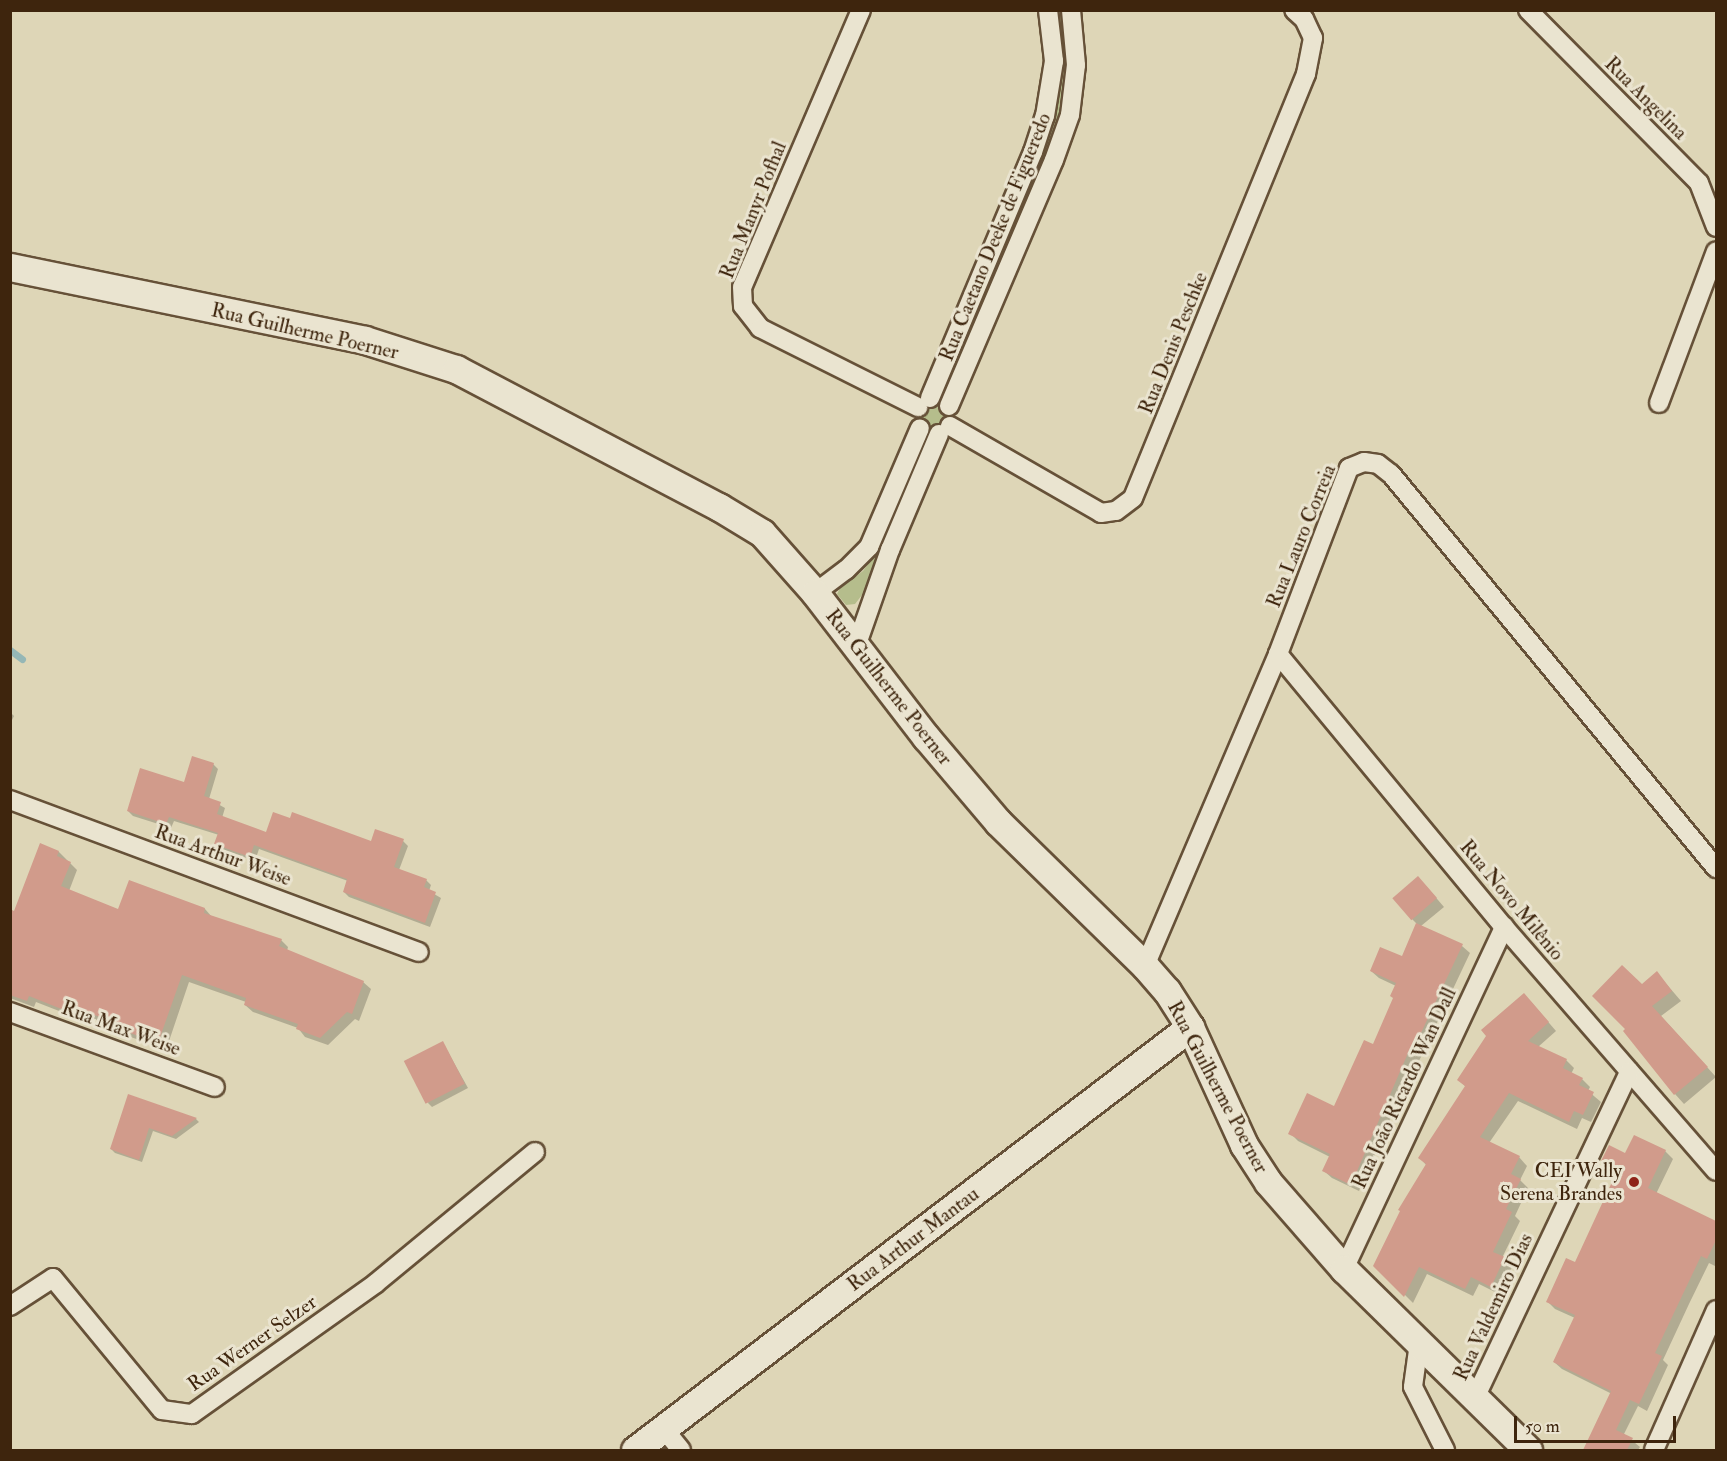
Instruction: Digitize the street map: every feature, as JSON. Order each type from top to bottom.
[{"type":"street","name":"Rua Manyr Pofhal","points":[[861,10],[742,287],[743,306],[760,328],[924,403]]},
{"type":"street","name":"Rua Caetano Deeke de Figueredo","points":[[924,403],[1033,152],[1045,116],[1054,61],[1048,10]]},
{"type":"street","name":"Rua Caetano Deeke de Figueredo","points":[[949,406],[1054,160],[1070,115],[1076,65],[1071,10]]},
{"type":"street","name":"Rua Denis Peschke","points":[[944,430],[1101,513],[1116,512],[1133,498],[1306,74],[1313,38],[1304,19],[1294,10]]},
{"type":"street","name":"Rua Angelina","points":[[1528,10],[1699,183],[1716,219],[1716,227]]},
{"type":"street","points":[[1659,403],[1716,251]]},
{"type":"street","name":"Rua Guilherme Poerner","points":[[10,267],[365,340],[456,369],[719,507],[762,533],[857,644],[926,737],[998,822],[1146,966],[1167,991],[1190,1027],[1244,1145],[1268,1182],[1344,1269],[1528,1450]]},
{"type":"street","points":[[857,644],[890,550],[952,413],[944,401],[924,403],[916,422],[920,428],[926,433],[944,430]]},
{"type":"street","points":[[815,593],[846,570],[869,547],[920,428]]},
{"type":"street","name":"Rua Lauro Correia","points":[[1146,966],[1278,654],[1349,468],[1364,462],[1378,464],[1391,474],[1716,868]]},
{"type":"street","name":"Rua Novo Milênio","points":[[1278,654],[1504,927],[1716,1171]]},
{"type":"street","name":"Rua Arthur Weise","points":[[10,800],[420,952]]},
{"type":"street","name":"Rua João Ricardo Wan Dall","points":[[1344,1269],[1504,927]]},
{"type":"street","name":"Rua Max Weise","points":[[10,1012],[215,1087]]},
{"type":"street","name":"Rua Arthur Mantau","points":[[635,1450],[1190,1027]]},
{"type":"street","name":"Rua Valdemiro Dias","points":[[1475,1398],[1629,1072]]},
{"type":"street","name":"Rua Werner Selzer","points":[[10,1306],[53,1278],[162,1410],[192,1414],[376,1282],[535,1152]]},
{"type":"street","points":[[1654,1450],[1716,1310]]},
{"type":"street","points":[[1419,1343],[1413,1387],[1445,1450]]},
{"type":"street","points":[[664,1429],[681,1450]]},
{"type":"green space","points":[[1055,11],[1063,11],[1067,57],[1066,81],[1057,133],[947,392],[943,392],[941,390],[1048,132]]},
{"type":"green space","points":[[933,404],[942,408],[946,417],[942,426],[933,430],[924,426],[920,417],[924,408]]},
{"type":"green space","points":[[920,446],[924,448],[869,586],[855,604],[846,605],[837,594],[840,588],[863,571],[877,552]]},
{"type":"building","points":[[192,756],[214,763],[204,796],[221,802],[217,814],[266,832],[273,812],[290,818],[292,812],[371,841],[375,829],[404,839],[394,867],[427,879],[424,887],[436,892],[425,923],[343,892],[347,879],[254,845],[250,857],[214,844],[218,833],[169,817],[166,824],[127,811],[140,768],[184,782]]},
{"type":"building","points":[[40,843],[59,851],[57,856],[71,862],[61,886],[118,909],[129,880],[205,908],[204,913],[282,939],[279,946],[364,981],[352,1014],[347,1012],[320,1038],[296,1029],[298,1024],[244,1005],[246,998],[182,975],[158,1043],[111,1026],[112,1022],[72,1006],[69,1012],[29,996],[27,1001],[10,995],[10,909],[14,911]]},
{"type":"building","points":[[1418,876],[1437,898],[1411,920],[1392,898]]},
{"type":"building","points":[[1416,923],[1463,944],[1411,1054],[1408,1053],[1351,1185],[1322,1171],[1330,1154],[1288,1134],[1307,1093],[1334,1106],[1364,1040],[1373,1044],[1393,998],[1390,996],[1396,983],[1370,971],[1380,947],[1402,956]]},
{"type":"building","points":[[1622,965],[1642,984],[1657,971],[1672,991],[1652,1006],[1708,1067],[1674,1095],[1623,1031],[1625,1029],[1592,996]]},
{"type":"building","points":[[1524,993],[1549,1022],[1528,1041],[1567,1059],[1563,1068],[1583,1078],[1579,1085],[1594,1092],[1583,1115],[1574,1111],[1569,1122],[1509,1093],[1480,1137],[1520,1156],[1511,1174],[1521,1179],[1506,1209],[1512,1212],[1493,1252],[1505,1257],[1491,1287],[1471,1277],[1465,1289],[1419,1267],[1404,1297],[1373,1266],[1400,1211],[1398,1210],[1426,1164],[1418,1158],[1465,1086],[1457,1080],[1486,1036],[1481,1030]]},
{"type":"building","points":[[443,1041],[465,1084],[426,1104],[404,1061]]},
{"type":"building","points":[[128,1094],[197,1118],[172,1136],[149,1128],[139,1160],[110,1149]]},
{"type":"building","points":[[1634,1135],[1666,1150],[1648,1188],[1716,1221],[1716,1240],[1707,1259],[1701,1256],[1655,1353],[1662,1356],[1639,1404],[1630,1400],[1616,1430],[1633,1438],[1627,1450],[1583,1450],[1611,1391],[1553,1362],[1575,1315],[1546,1302],[1566,1258],[1575,1262],[1618,1169],[1601,1161],[1609,1145],[1625,1153]]},
{"type":"waterway","points":[[10,650],[22,659]]},
{"type":"place","name":"CEI Wally Serena Brandes","points":[[1634,1182]]}]
